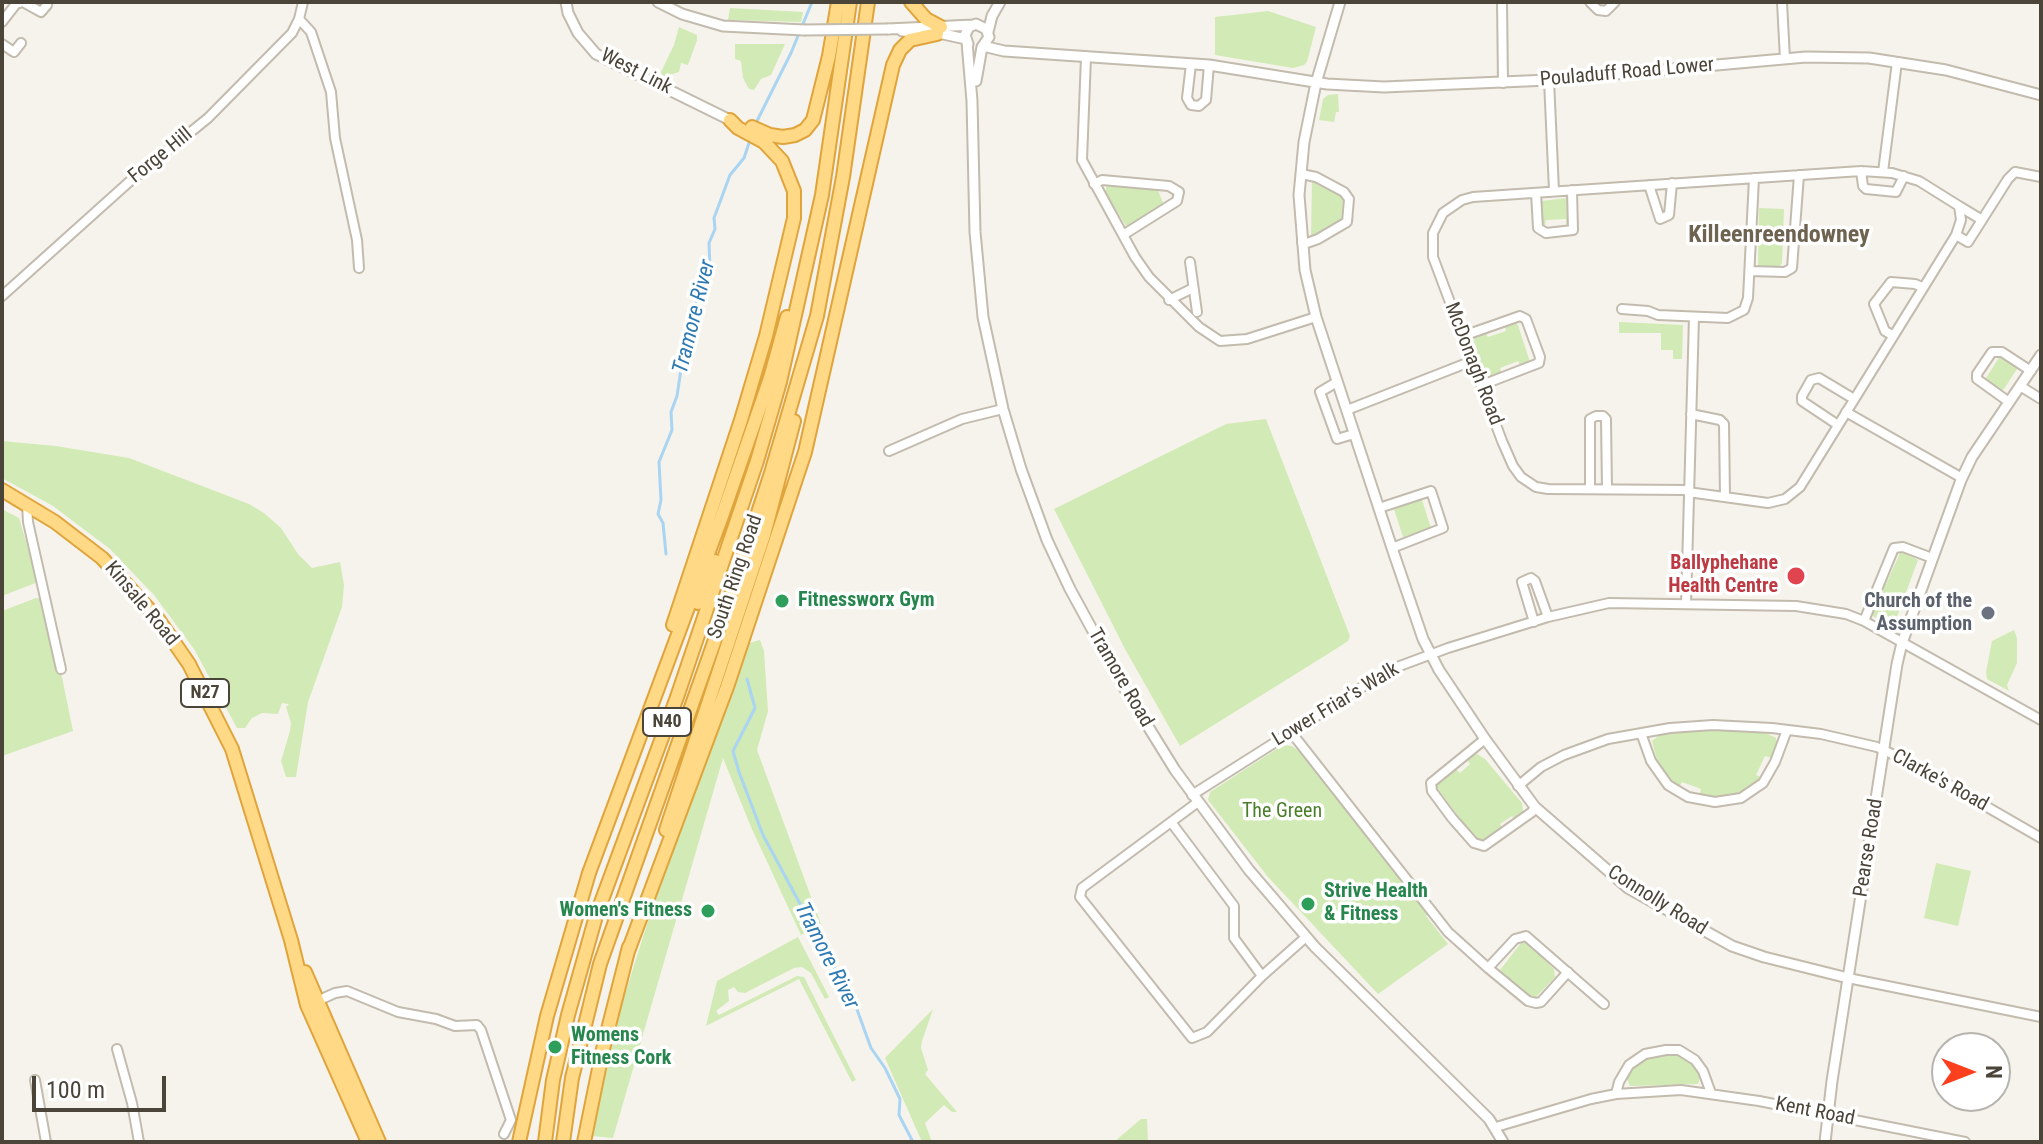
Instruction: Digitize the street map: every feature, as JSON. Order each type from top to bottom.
[{"type":"highway","points":[[730,120],[741,121],[770,135],[783,137],[805,130],[818,108],[838,2]]},
{"type":"highway","name":"South Ring Road","points":[[545,1142],[553,1080],[596,916],[677,697],[757,461],[780,382],[822,195],[850,2]]},
{"type":"highway","name":"South Ring Road","points":[[563,1142],[572,1078],[600,964],[733,589],[817,316],[843,177],[868,2]]},
{"type":"highway","points":[[911,2],[939,30]]},
{"type":"highway","points":[[627,954],[727,687],[801,466],[820,395],[893,65],[900,50],[910,40],[939,30]]},
{"type":"highway","points":[[630,765],[657,673],[737,434],[766,336],[794,218],[794,191],[782,161],[764,142],[730,120]]},
{"type":"highway","points":[[519,1142],[567,942],[770,378],[822,195]]},
{"type":"highway","points":[[637,746],[713,566],[798,303]]},
{"type":"highway","points":[[584,1142],[627,954],[647,885],[764,535],[785,460],[817,316]]},
{"type":"highway","name":"Kinsale Road","points":[[2,490],[55,522],[102,558],[158,619],[189,664],[232,749],[312,1003],[368,1142]]},
{"type":"highway","name":"Kinsale Road","points":[[312,1003],[379,1142]]},
{"type":"highway","points":[[525,1142],[528,1107]]},
{"type":"street","points":[[3,17],[16,4],[23,2],[41,12],[47,5]]},
{"type":"street","name":"Forge Hill","points":[[2,296],[153,161],[208,118],[292,33],[303,2]]},
{"type":"street","name":"West Link","points":[[566,2],[578,33],[596,54],[730,120]]},
{"type":"street","points":[[658,2],[682,14],[723,26],[770,30],[939,30],[974,25],[983,26],[985,40],[972,47],[966,40],[939,30]]},
{"type":"street","name":"Tramore Road","points":[[974,25],[999,2]]},
{"type":"street","name":"Tramore Road","points":[[972,101],[985,40],[999,2]]},
{"type":"street","name":"Connolly Road","points":[[1340,2],[1316,83],[1301,174],[1302,242],[1316,317],[1392,548],[1431,654],[1485,739],[1535,807],[1628,888],[1709,935],[1764,957],[1848,978],[2041,1017]]},
{"type":"street","points":[[1502,2],[1503,83]]},
{"type":"street","points":[[1590,2],[1598,10],[1606,11],[1615,2]]},
{"type":"street","points":[[1782,2],[1785,59]]},
{"type":"street","points":[[299,19],[311,32],[331,92],[335,138],[357,240],[359,268]]},
{"type":"street","points":[[966,40],[966,31],[974,25]]},
{"type":"street","name":"Tramore Road","points":[[966,40],[972,101],[973,211],[983,317],[1003,409],[1034,505],[1070,589],[1130,698],[1195,798],[1258,881],[1306,937],[1496,1127],[1503,1142]]},
{"type":"street","name":"Pouladuff Road Lower","points":[[985,40],[1004,51],[1209,65],[1316,83],[1384,87],[1549,80],[1785,59],[1841,57],[1897,62],[1958,73],[2041,95]]},
{"type":"street","points":[[2,44],[14,52],[21,43]]},
{"type":"street","points":[[1086,57],[1081,149],[1085,168],[1141,267],[1169,300],[1220,341],[1247,339],[1316,317]]},
{"type":"street","points":[[1883,172],[1897,62]]},
{"type":"street","points":[[1191,64],[1187,98],[1191,105],[1199,106],[1206,100],[1209,65]]},
{"type":"street","points":[[1549,80],[1554,191]]},
{"type":"street","points":[[1861,171],[1866,189],[1896,192],[1904,176]]},
{"type":"street","points":[[1572,190],[1574,227],[1568,232],[1540,231],[1536,193],[1554,191],[1672,183],[1861,171],[1904,176],[1924,184],[1982,220]]},
{"type":"street","points":[[1959,206],[1961,220],[1956,235],[1968,242],[2015,172],[2041,177]]},
{"type":"street","points":[[1301,174],[1316,177],[1344,192],[1349,199],[1347,222],[1318,239],[1302,242]]},
{"type":"street","points":[[1750,271],[1785,272],[1792,268],[1799,175]]},
{"type":"street","points":[[1622,309],[1694,317],[1728,318],[1739,314],[1747,306],[1754,178]]},
{"type":"street","points":[[1094,184],[1102,180],[1177,188],[1177,201],[1123,235]]},
{"type":"street","points":[[1649,185],[1660,219],[1669,215],[1672,183]]},
{"type":"street","name":"McDonagh Road","points":[[1536,193],[1462,200],[1443,213],[1436,224],[1432,245],[1433,257],[1513,466],[1521,477],[1541,488],[1688,491],[1768,503],[1790,496],[1804,482],[1956,235]]},
{"type":"street","points":[[1190,262],[1197,312]]},
{"type":"street","points":[[1892,335],[1885,331],[1874,304],[1888,283],[1922,287]]},
{"type":"street","points":[[1169,300],[1193,288]]},
{"type":"street","points":[[1463,336],[1520,316],[1526,319],[1540,357],[1539,363],[1482,385]]},
{"type":"street","points":[[1686,604],[1694,317]]},
{"type":"street","points":[[2009,402],[1977,379],[1977,374],[1992,352],[2002,352],[2031,371]]},
{"type":"street","name":"Pearse Road","points":[[1825,1142],[1902,643],[1972,457],[2041,355]]},
{"type":"street","points":[[1347,410],[1472,361]]},
{"type":"street","points":[[1838,425],[1802,401],[1811,380],[1819,378],[1854,399]]},
{"type":"street","points":[[1337,382],[1320,392],[1337,439],[1354,434]]},
{"type":"street","points":[[2020,386],[2041,399]]},
{"type":"street","points":[[889,451],[962,419],[1003,409]]},
{"type":"street","points":[[1846,412],[1962,478]]},
{"type":"street","points":[[1691,414],[1720,420],[1724,424],[1725,497]]},
{"type":"street","points":[[1590,489],[1590,419],[1596,416],[1606,419],[1607,489]]},
{"type":"street","points":[[1590,449],[1607,449]]},
{"type":"street","points":[[1379,508],[1431,491],[1443,528],[1392,548]]},
{"type":"street","points":[[27,504],[28,522],[61,669]]},
{"type":"street","points":[[1864,621],[1894,548],[1903,547],[1932,558]]},
{"type":"street","points":[[1534,622],[1523,580],[1531,578],[1535,581],[1548,617]]},
{"type":"street","name":"Lower Friar's Walk","points":[[1262,976],[1207,1032],[1192,1038],[1080,897],[1082,888],[1171,822],[1195,798],[1291,732],[1380,675],[1431,654],[1548,617],[1609,603],[1818,607],[1864,621],[2041,720]]},
{"type":"street","name":"Clarke's Road","points":[[1518,786],[1541,767],[1572,751],[1608,739],[1713,725],[1787,730],[1839,738],[1884,750],[2041,838]]},
{"type":"street","points":[[1641,733],[1651,761],[1668,785],[1688,797],[1715,802],[1741,798],[1763,783],[1787,730]]},
{"type":"street","points":[[1291,732],[1448,932],[1488,968],[1528,1001],[1536,1003],[1541,1002],[1568,972]]},
{"type":"street","points":[[1485,739],[1431,783],[1432,791],[1474,843],[1484,846],[1535,807]]},
{"type":"street","points":[[1171,822],[1234,906],[1234,938],[1262,976],[1306,937]]},
{"type":"street","points":[[1488,968],[1515,939],[1523,936],[1531,939],[1604,1004]]},
{"type":"street","points":[[312,1003],[347,991],[398,1012],[455,1026],[477,1025],[511,1120],[504,1134]]},
{"type":"street","points":[[117,1049],[139,1142]]},
{"type":"street","points":[[1616,1094],[1621,1077],[1635,1060],[1651,1052],[1666,1050],[1679,1050],[1695,1060],[1711,1093]]},
{"type":"street","points":[[125,1073],[135,1071]]},
{"type":"street","points":[[35,1080],[46,1142]]},
{"type":"street","name":"Kent Road","points":[[1496,1127],[1546,1110],[1616,1094],[1671,1090],[1711,1093],[1965,1142]]},
{"type":"green space","points":[[730,8],[803,12],[801,22],[728,20]]},
{"type":"green space","points":[[1268,11],[1316,27],[1304,65],[1293,68],[1215,55],[1215,17]]},
{"type":"green space","points":[[679,27],[697,35],[697,40],[688,65],[681,63],[679,72],[663,77],[661,72]]},
{"type":"green space","points":[[735,44],[785,44],[771,75],[761,79],[754,90],[749,89],[743,78],[741,61],[735,59]]},
{"type":"green space","points":[[1338,94],[1339,112],[1336,112],[1334,122],[1319,120],[1323,99]]},
{"type":"green space","points":[[1312,178],[1343,196],[1343,199],[1341,222],[1311,237]]},
{"type":"green space","points":[[1107,184],[1157,188],[1164,205],[1130,227],[1126,226],[1105,192]]},
{"type":"green space","points":[[1567,198],[1568,225],[1566,219],[1546,220],[1543,225],[1541,201]]},
{"type":"green space","points":[[1759,208],[1784,209],[1782,263],[1777,269],[1758,267]]},
{"type":"green space","points":[[1514,322],[1518,325],[1530,362],[1521,367],[1518,361],[1500,368],[1502,375],[1486,379],[1471,338],[1485,331],[1488,337],[1506,331],[1504,324]]},
{"type":"green space","points":[[1619,322],[1683,325],[1682,359],[1673,359],[1673,350],[1661,350],[1661,333],[1619,333]]},
{"type":"green space","points":[[2000,356],[2017,369],[2004,389],[1999,391],[1986,382],[1986,378]]},
{"type":"green space","points":[[1266,419],[1350,636],[1348,641],[1331,652],[1180,746],[1125,649],[1054,509],[1226,424]]},
{"type":"green space","points":[[2,441],[129,458],[249,504],[264,513],[281,528],[298,554],[312,568],[340,562],[344,585],[342,607],[308,702],[296,777],[286,777],[281,761],[290,731],[286,707],[289,704],[282,703],[278,714],[262,713],[252,718],[245,728],[237,728],[194,649],[154,595],[110,549],[53,506],[2,478]]},
{"type":"green space","points":[[1421,497],[1431,528],[1403,537],[1393,506]]},
{"type":"green space","points":[[2,509],[19,518],[38,582],[2,596]]},
{"type":"green space","points":[[1901,551],[1918,560],[1895,622],[1888,623],[1874,617],[1871,612],[1880,586],[1886,584]]},
{"type":"green space","points":[[36,598],[46,599],[73,731],[2,756],[2,611]]},
{"type":"green space","points":[[2014,630],[2017,663],[2007,685],[2009,691],[1987,679],[1986,672],[1992,641]]},
{"type":"green space","points":[[760,640],[764,651],[768,711],[757,750],[821,924],[801,935],[723,758],[613,1138],[592,1136],[620,1010],[650,915],[749,643]]},
{"type":"green space","points":[[1707,730],[1762,731],[1776,738],[1772,758],[1765,756],[1756,775],[1763,778],[1749,790],[1716,799],[1699,796],[1701,789],[1682,782],[1679,788],[1675,785],[1657,760],[1652,741],[1661,734]]},
{"type":"green space","name":"The Green","points":[[1283,745],[1292,746],[1301,753],[1428,914],[1426,916],[1448,944],[1378,994],[1268,877],[1208,800],[1210,792]]},
{"type":"green space","points":[[1477,754],[1485,759],[1522,803],[1523,811],[1515,820],[1512,816],[1500,824],[1503,829],[1490,839],[1479,840],[1475,839],[1436,786],[1454,767],[1460,773],[1470,764],[1466,758]]},
{"type":"green space","points":[[1936,863],[1971,871],[1958,926],[1924,918]]},
{"type":"green space","points":[[798,937],[829,997],[825,999],[811,973],[802,967],[794,968],[745,993],[738,992],[734,987],[728,990],[729,1001],[716,1011],[719,1015],[797,976],[804,977],[856,1080],[852,1082],[799,979],[706,1026],[717,981]]},
{"type":"green space","points":[[1521,943],[1528,943],[1554,969],[1555,977],[1536,997],[1530,996],[1500,970]]},
{"type":"green space","points":[[933,1009],[921,1048],[928,1070],[925,1074],[957,1112],[944,1105],[925,1123],[932,1142],[922,1142],[885,1058]]},
{"type":"green space","points":[[1658,1054],[1676,1054],[1686,1058],[1701,1075],[1698,1084],[1630,1086],[1627,1079],[1629,1071],[1638,1061]]},
{"type":"green space","points":[[1141,1119],[1147,1119],[1148,1142],[1114,1142]]},
{"type":"waterway","name":"Tramore River","points":[[755,125],[812,2]]},
{"type":"waterway","name":"Tramore River","points":[[666,554],[663,523],[658,514],[661,500],[659,462],[672,430],[671,412],[696,315],[696,303],[710,269],[709,243],[715,229],[714,218],[730,175],[744,158],[750,140]]},
{"type":"waterway","name":"Tramore River","points":[[747,679],[755,708],[733,751],[739,772],[763,835],[835,969],[843,991],[855,1004],[871,1048],[900,1099],[899,1115],[913,1142]]},
{"type":"place","name":"Ballyphehane Health Centre","points":[[1796,576]]},
{"type":"place","name":"Fitnessworx Gym","points":[[782,601]]},
{"type":"place","name":"Church of the Assumption","points":[[1988,613]]},
{"type":"place","name":"Strive Health & Fitness","points":[[1308,904]]},
{"type":"place","name":"Women's Fitness","points":[[708,911]]},
{"type":"place","name":"Womens Fitness Cork","points":[[555,1047]]},
{"type":"district","name":"Killeenreendowney","points":[[1779,236]]}]
